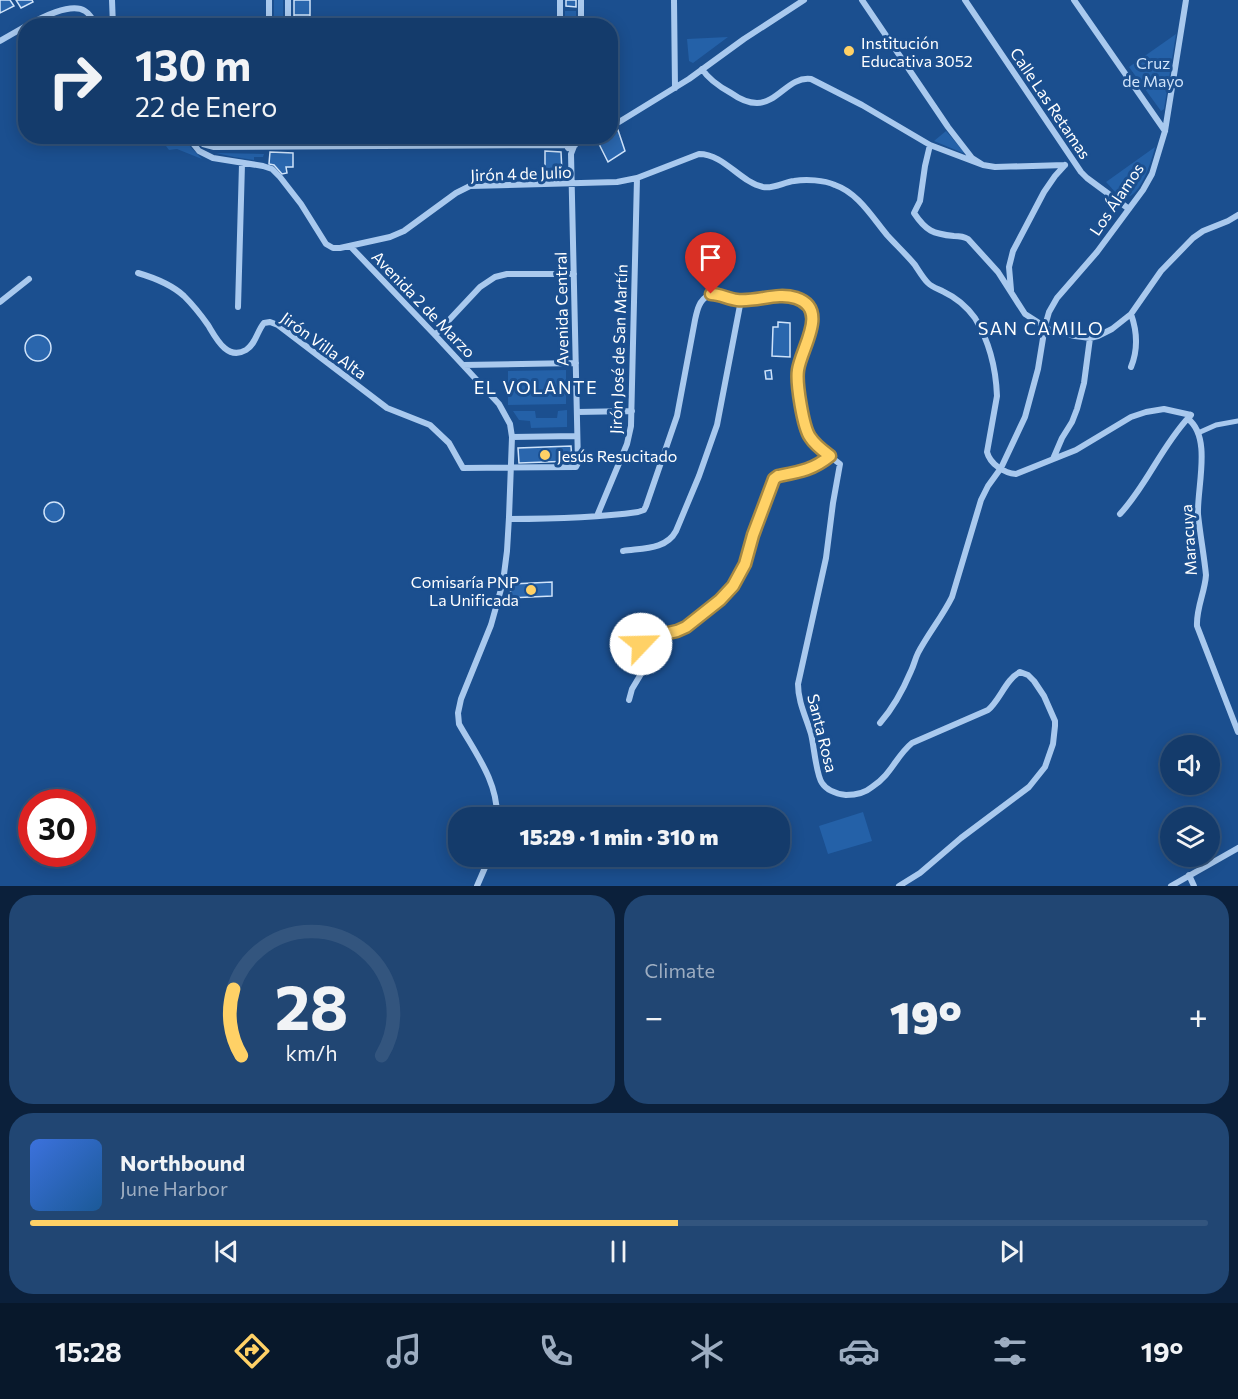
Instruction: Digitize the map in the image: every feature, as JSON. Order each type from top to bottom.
[{"type":"street","points":[[112,0],[113,18]]},
{"type":"street","points":[[269,0],[269,18]]},
{"type":"street","points":[[288,0],[288,18]]},
{"type":"street","points":[[560,0],[560,18]]},
{"type":"street","points":[[581,0],[581,18]]},
{"type":"street","points":[[674,0],[675,88]]},
{"type":"street","points":[[618,122],[675,88],[758,29],[804,0]]},
{"type":"street","points":[[862,0],[948,127],[972,158],[982,165]]},
{"type":"street","name":"Calle Las Retamas","points":[[965,0],[1087,178],[1129,209]]},
{"type":"street","points":[[1074,0],[1165,131]]},
{"type":"street","name":"Los Álamos","points":[[880,723],[894,705],[918,653],[952,597],[981,500],[1001,468],[1025,417],[1038,369],[1049,312],[1057,298],[1097,252],[1143,190],[1152,174],[1165,131],[1186,0]]},
{"type":"street","points":[[43,18],[65,9],[75,8],[85,11],[91,18]]},
{"type":"street","points":[[0,41],[18,31]]},
{"type":"street","points":[[702,69],[710,79],[728,92],[758,103],[768,100],[797,80],[811,79],[862,105],[930,145],[982,165],[995,167],[1065,165]]},
{"type":"street","name":"Avenida 2 de Marzo","points":[[193,144],[199,151],[213,159],[272,169],[301,204],[326,244],[336,248],[350,246],[463,365],[503,410],[510,424],[512,437],[509,519],[501,593],[488,634],[461,699],[458,719],[492,784],[496,807]]},
{"type":"street","points":[[202,144],[214,147],[571,145]]},
{"type":"street","name":"Avenida Central","points":[[511,469],[574,468],[578,463],[571,145]]},
{"type":"street","points":[[930,145],[920,201],[914,213],[921,224],[939,234],[968,239],[998,272],[1025,314],[1055,331],[1090,338],[1117,326],[1131,314],[1161,271],[1193,238],[1238,215]]},
{"type":"street","name":"Jirón 4 de Julio","points":[[350,246],[399,233],[456,193],[470,186],[617,182],[637,178],[695,155],[705,154],[714,157],[745,178],[764,187],[805,180],[831,183],[849,193],[868,212],[929,284],[962,303],[983,332],[990,355],[997,396],[988,454],[991,461],[1001,468]]},
{"type":"street","points":[[1011,293],[1009,267],[1013,251],[1044,192],[1055,176],[1073,160]]},
{"type":"street","points":[[238,306],[242,164]]},
{"type":"street","name":"Jirón José de San Martín","points":[[597,516],[629,438],[631,426],[637,178]]},
{"type":"street","name":"Jirón Villa Alta","points":[[138,273],[161,281],[183,296],[224,348],[233,352],[242,352],[252,345],[264,323],[274,323],[387,408],[430,425],[449,443],[463,468],[511,469]]},
{"type":"street","points":[[435,335],[490,279],[507,274],[574,274]]},
{"type":"street","points":[[0,302],[29,279]]},
{"type":"street","points":[[509,519],[551,519],[638,513],[645,508],[677,416],[699,307],[705,297],[711,294],[741,300],[717,425],[676,531],[662,544],[623,551]]},
{"type":"street","name":"Santa Rosa","points":[[741,300],[789,296],[809,306],[813,314],[813,324],[798,376],[807,432],[815,444],[840,464],[822,580],[798,684],[798,695],[811,734],[822,785],[836,793],[848,795],[873,787],[888,774],[908,746],[924,737],[984,713],[995,703],[1011,678],[1020,672],[1028,675],[1034,681],[1044,696],[1055,721],[1054,741],[1048,761],[1029,787],[961,838],[920,873],[899,886]]},
{"type":"street","points":[[1131,314],[1136,341],[1131,367]]},
{"type":"street","points":[[1053,459],[1077,409],[1084,383],[1090,338]]},
{"type":"street","points":[[463,365],[576,363]]},
{"type":"street","points":[[1001,468],[1016,474],[1076,450],[1131,417],[1146,412],[1164,409],[1191,415],[1176,432],[1131,503],[1120,514]]},
{"type":"street","points":[[577,412],[632,411]]},
{"type":"street","name":"Maracuya","points":[[1191,415],[1188,419],[1196,426],[1202,461],[1198,515],[1206,575],[1197,613],[1197,626],[1238,732]]},
{"type":"street","points":[[1198,433],[1216,426],[1238,422]]},
{"type":"street","points":[[512,437],[577,436]]},
{"type":"street","points":[[629,700],[644,666],[642,640],[686,627],[720,600],[733,586],[745,564],[774,479],[778,476],[811,469],[830,456]]},
{"type":"street","points":[[1171,886],[1238,848]]},
{"type":"street","points":[[477,886],[485,867]]},
{"type":"street","points":[[1189,875],[1194,886]]},
{"type":"green space","points":[[274,0],[283,0],[283,18],[274,18]]},
{"type":"green space","points":[[565,11],[576,11],[576,18],[565,18]]},
{"type":"green space","name":"Cruz de Mayo","points":[[1176,34],[1164,109],[1161,111],[1129,67]]},
{"type":"green space","points":[[728,37],[693,63],[689,61],[687,39]]},
{"type":"green space","points":[[946,131],[964,152],[963,153],[934,141]]},
{"type":"green space","points":[[188,144],[202,159],[177,149],[169,150],[166,146]]},
{"type":"green space","points":[[1155,147],[1140,186],[1130,196],[1119,195],[1106,182]]},
{"type":"green space","points":[[216,153],[264,154],[263,157],[254,157],[254,160]]},
{"type":"green space","name":"EL VOLANTE","points":[[566,370],[566,404],[508,405],[508,371]]},
{"type":"green space","points":[[567,410],[567,427],[531,428],[530,421],[519,420],[513,411],[535,411],[536,418],[557,418],[558,411]]},
{"type":"green space","points":[[863,812],[872,841],[828,854],[819,826]]},
{"type":"building","points":[[0,0],[10,0],[14,6],[0,13]]},
{"type":"building","points":[[16,0],[32,0],[33,2],[21,8]]},
{"type":"building","points":[[294,0],[310,0],[310,15],[294,15]]},
{"type":"building","points":[[566,0],[576,0],[576,7],[566,6]]},
{"type":"building","points":[[294,15],[310,15],[310,18],[294,18]]},
{"type":"building","points":[[618,130],[625,151],[608,162],[599,144],[618,144]]},
{"type":"building","points":[[545,151],[561,152],[562,173],[558,176],[545,176]]},
{"type":"building","points":[[270,152],[293,153],[293,167],[286,167],[287,173],[282,174],[274,165],[269,164]]},
{"type":"building","points":[[778,322],[790,323],[790,357],[772,356],[773,327],[778,327]]},
{"type":"building","points":[[38,335],[47,339],[51,348],[47,357],[38,361],[29,357],[25,348],[29,339]]},
{"type":"building","points":[[771,370],[772,379],[766,379],[765,371]]},
{"type":"building","name":"Jesús Resucitado","points":[[571,446],[572,461],[519,463],[518,448]]},
{"type":"building","points":[[54,502],[61,505],[64,512],[61,519],[54,522],[47,519],[44,512],[47,505]]},
{"type":"building","name":"Comisaría PNP La Unificada","points":[[552,582],[552,596],[509,598],[512,584]]},
{"type":"place","name":"Institución Educativa 3052","points":[[849,51]]},
{"type":"place","name":"Jesús Resucitado","points":[[545,455]]},
{"type":"place","name":"Comisaría PNP La Unificada","points":[[531,590]]},
{"type":"district","name":"SAN CAMILO","points":[[1041,328]]},
{"type":"district","name":"EL VOLANTE","points":[[536,387]]},
{"type":"route","points":[[641,644],[646,638],[686,627],[720,600],[733,586],[745,564],[774,479],[778,476],[811,469],[830,456],[811,440],[803,419],[798,376],[813,324],[813,314],[809,306],[789,296],[738,300],[711,294]]}]
